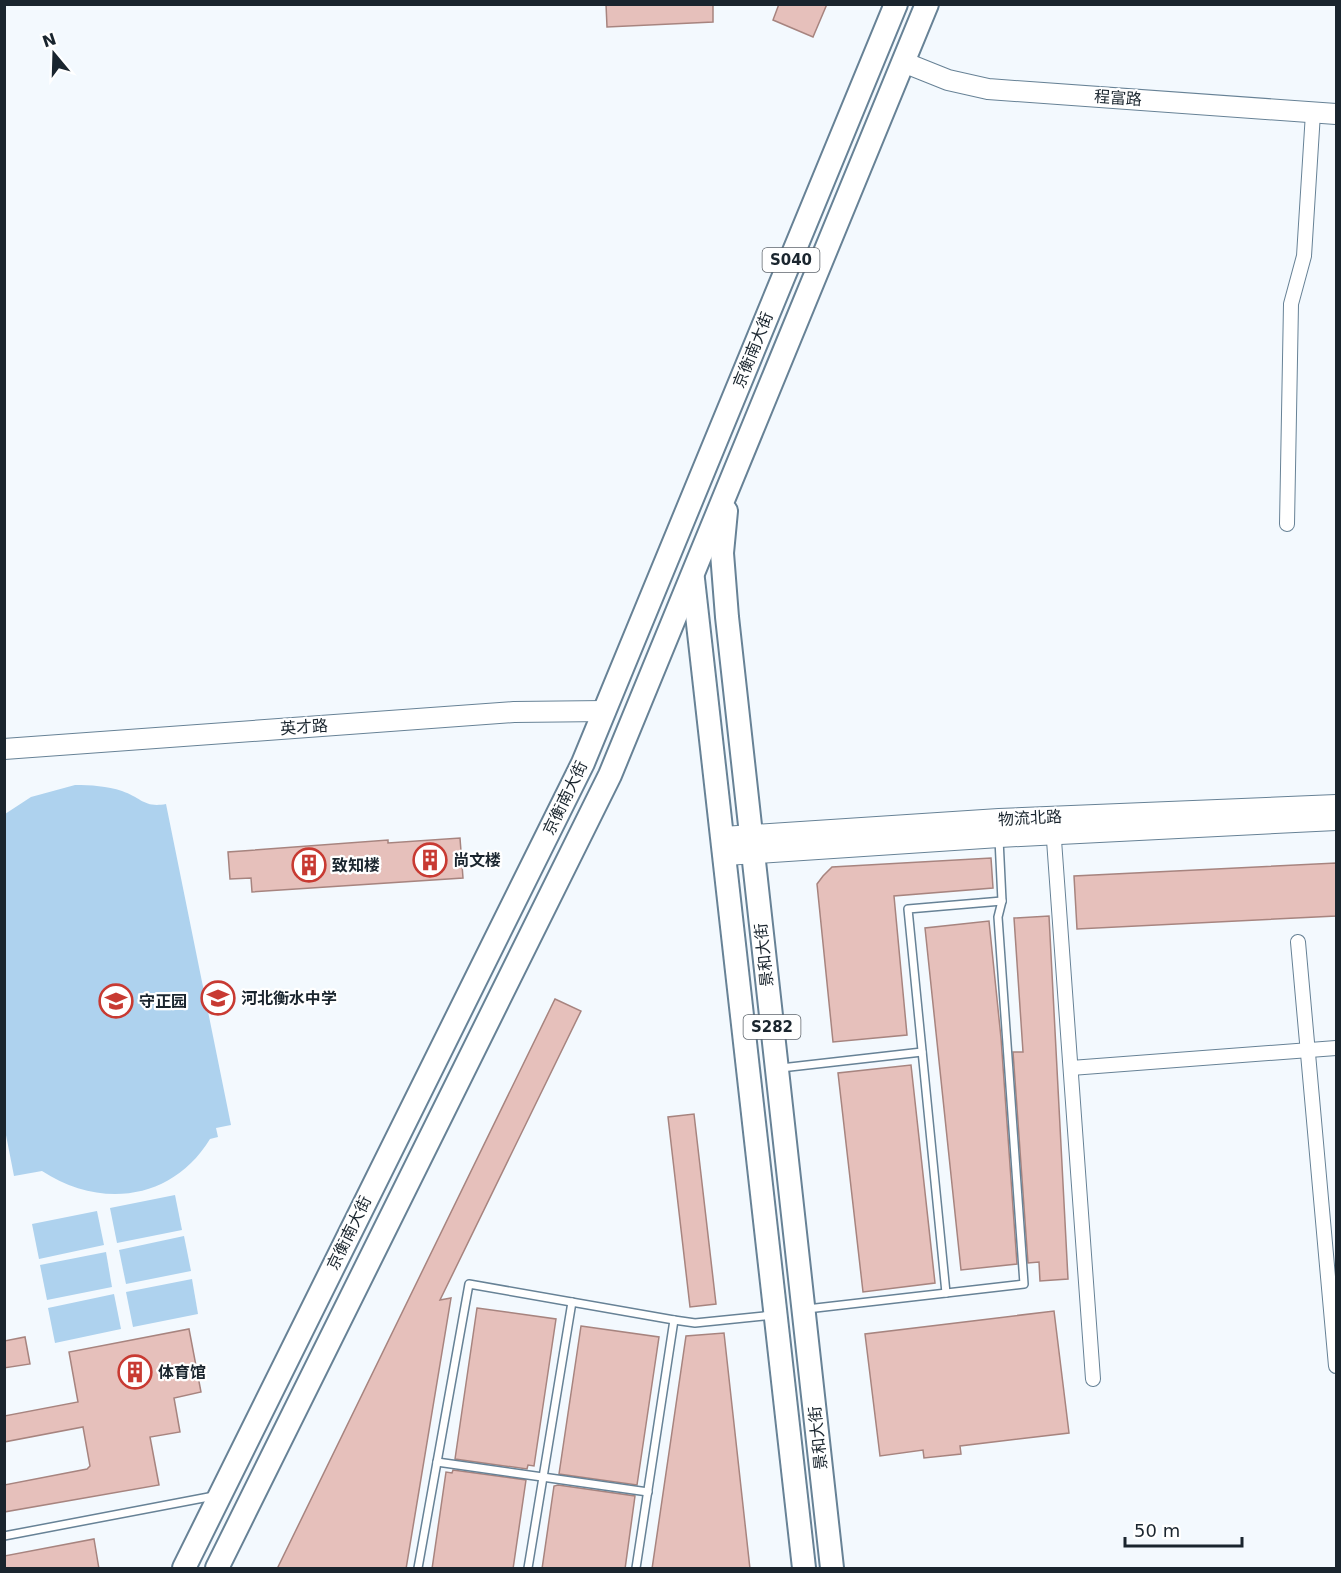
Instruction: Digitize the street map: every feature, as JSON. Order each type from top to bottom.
[{"type":"main road","name":"京衡南大街","points":[[184,1569],[583,763],[896,4]]},
{"type":"main road","name":"京衡南大街","points":[[217,1569],[610,775],[927,4]]},
{"type":"main road","name":"景和大街","points":[[729,485],[722,553],[727,617],[832,1569]]},
{"type":"main road","name":"景和大街","points":[[685,515],[804,1569]]},
{"type":"street","name":"程富路","points":[[903,62],[948,80],[988,89],[1336,114]]},
{"type":"street","points":[[1287,524],[1291,304],[1304,256],[1313,113]]},
{"type":"street","name":"英才路","points":[[4,749],[514,712],[604,711]]},
{"type":"street","name":"物流北路","points":[[724,846],[999,819],[1336,805]]},
{"type":"street","name":"物流北路","points":[[752,844],[999,837],[1336,820]]},
{"type":"street","points":[[1054,840],[1093,1380]]},
{"type":"street","points":[[1298,942],[1336,1366]]},
{"type":"street","points":[[1071,1068],[1336,1048]]},
{"type":"lane","points":[[803,1309],[1024,1284],[998,917],[1002,901],[999,837]]},
{"type":"lane","points":[[946,1293],[908,909],[1002,901]]},
{"type":"lane","points":[[777,1069],[922,1052]]},
{"type":"lane","points":[[418,1569],[469,1284],[695,1323],[776,1315]]},
{"type":"lane","points":[[528,1569],[572,1302]]},
{"type":"lane","points":[[636,1569],[674,1320]]},
{"type":"lane","points":[[437,1462],[648,1492]]},
{"type":"lane","points":[[4,1536],[220,1495]]},
{"type":"shaded area","points":[[75,785],[111,788],[153,805],[166,804],[231,1125],[216,1128],[218,1137],[210,1139],[194,1160],[176,1176],[134,1193],[111,1194],[87,1191],[64,1183],[42,1171],[14,1176],[5,1130],[5,814],[31,797]]},
{"type":"shaded area","points":[[175,1195],[182,1230],[117,1243],[110,1208]]},
{"type":"shaded area","points":[[97,1211],[104,1245],[39,1259],[32,1224]]},
{"type":"shaded area","points":[[184,1236],[191,1271],[126,1284],[119,1250]]},
{"type":"shaded area","points":[[106,1252],[112,1287],[47,1300],[40,1265]]},
{"type":"shaded area","points":[[192,1279],[198,1314],[133,1327],[126,1292]]},
{"type":"shaded area","points":[[114,1294],[121,1329],[55,1343],[48,1308]]},
{"type":"building","points":[[606,4],[713,4],[713,22],[607,27]]},
{"type":"building","points":[[779,4],[827,4],[813,37],[773,20]]},
{"type":"building","name":"致知楼","points":[[460,838],[463,878],[252,892],[251,878],[230,879],[228,852],[388,840],[388,843]]},
{"type":"building","points":[[991,858],[993,888],[894,896],[907,1035],[833,1042],[817,884],[823,876],[832,867]]},
{"type":"building","points":[[1336,863],[1336,916],[1077,929],[1074,876]]},
{"type":"building","points":[[1049,916],[1068,1279],[1040,1281],[1039,1262],[1028,1263],[1013,1052],[1023,1052],[1014,918]]},
{"type":"building","points":[[989,921],[1001,1038],[1017,1264],[961,1270],[925,928]]},
{"type":"building","points":[[555,999],[581,1011],[440,1300],[451,1298],[406,1569],[277,1569]]},
{"type":"building","points":[[911,1065],[935,1283],[863,1292],[838,1073]]},
{"type":"building","points":[[694,1114],[716,1304],[690,1307],[668,1117]]},
{"type":"building","points":[[477,1308],[556,1319],[534,1466],[528,1465],[527,1469],[455,1459]]},
{"type":"building","points":[[1054,1311],[1069,1433],[960,1446],[961,1454],[924,1458],[923,1450],[880,1456],[865,1334]]},
{"type":"building","points":[[581,1326],[659,1337],[637,1485],[559,1474]]},
{"type":"building","points":[[189,1329],[201,1392],[174,1398],[180,1432],[150,1437],[159,1485],[4,1512],[4,1485],[87,1469],[90,1466],[83,1427],[4,1442],[4,1416],[78,1402],[69,1352]]},
{"type":"building","points":[[724,1333],[750,1569],[652,1569],[686,1336]]},
{"type":"building","points":[[25,1337],[30,1364],[4,1368],[4,1341]]},
{"type":"building","points":[[453,1470],[526,1480],[513,1569],[432,1569],[446,1472],[452,1473]]},
{"type":"building","points":[[554,1486],[635,1496],[625,1569],[542,1569]]},
{"type":"building","points":[[94,1539],[99,1569],[4,1569],[4,1556]]},
{"type":"place","name":"尚文楼","points":[[430,860]]},
{"type":"place","name":"致知楼","points":[[309,865]]},
{"type":"place","name":"河北衡水中学","points":[[218,998]]},
{"type":"place","name":"守正园","points":[[116,1001]]},
{"type":"place","name":"体育馆","points":[[135,1372]]}]
